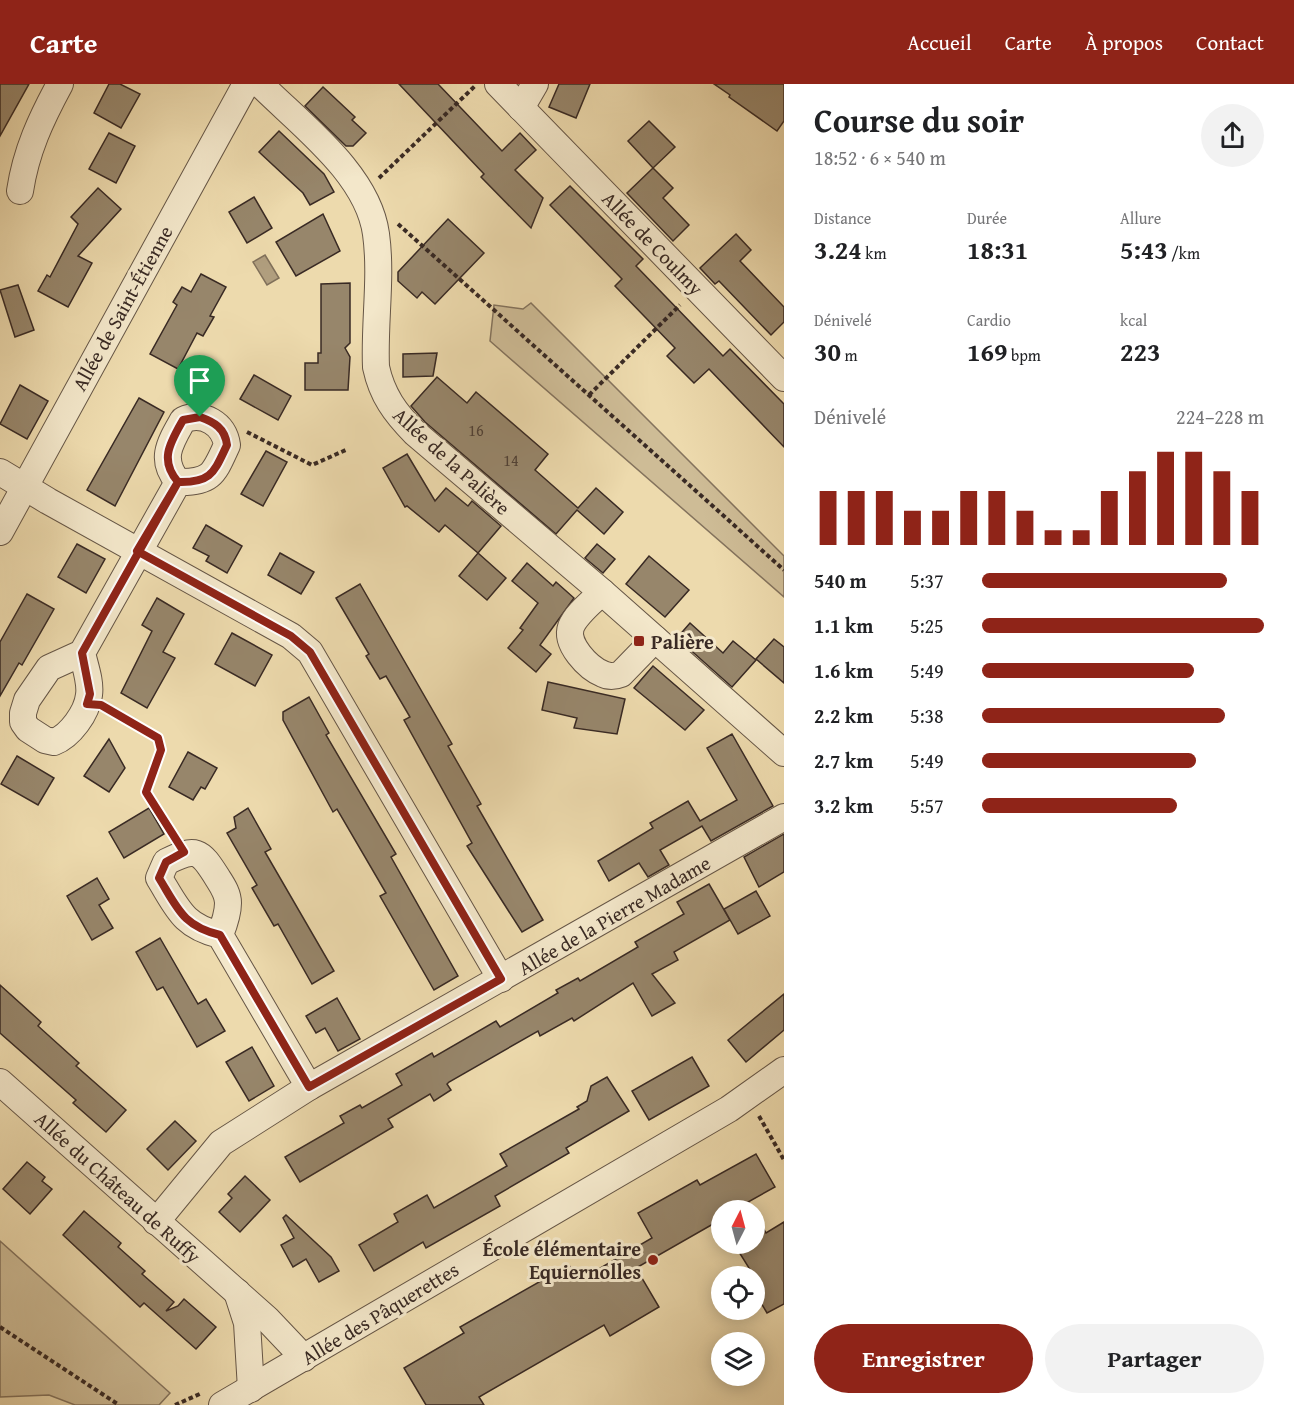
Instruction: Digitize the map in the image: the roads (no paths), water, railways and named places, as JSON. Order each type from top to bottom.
[{"type":"street","points":[[20,191],[24,167],[39,121],[60,84]]},
{"type":"street","name":"Allée de Saint-Étienne","points":[[0,532],[246,84]]},
{"type":"street","name":"Allée de la Palière","points":[[260,84],[344,168],[367,204],[377,252],[376,367],[380,382],[392,407],[415,433],[602,592],[784,753]]},
{"type":"street","name":"Allée de Coulmy","points":[[498,84],[784,378]]},
{"type":"street","points":[[521,108],[535,84]]},
{"type":"street","points":[[200,417],[213,422],[226,437],[227,445],[213,473],[206,479],[194,483],[178,482],[170,472],[167,461],[168,446],[183,420],[200,417]]},
{"type":"street","points":[[0,472],[291,636],[310,652],[501,979]]},
{"type":"street","points":[[82,653],[90,694],[87,704],[70,732],[54,741],[36,735],[23,722],[22,712],[27,700],[49,668],[82,653],[137,551],[178,482]]},
{"type":"street","points":[[602,592],[571,627],[570,643],[576,652],[602,674],[614,676],[621,674],[655,639]]},
{"type":"street","name":"Allée de la Pierre Madame","points":[[156,1221],[221,1143],[309,1087],[784,817]]},
{"type":"street","points":[[220,935],[227,915],[226,892],[204,856],[195,852],[184,852],[166,862],[159,878],[183,918],[204,931],[220,935],[309,1087]]},
{"type":"street","name":"Allée des Pâquerettes","points":[[215,1397],[251,1389],[748,1097],[784,1070]]},
{"type":"street","name":"Allée du Château de Ruffy","points":[[0,1082],[267,1319],[304,1358]]},
{"type":"street","name":"Allée du Château de Ruffy","points":[[236,1292],[248,1323],[251,1389]]},
{"type":"place","name":"Palière","points":[[639,641]]},
{"type":"place","name":"École élémentaire Equiernolles","points":[[653,1260]]}]
